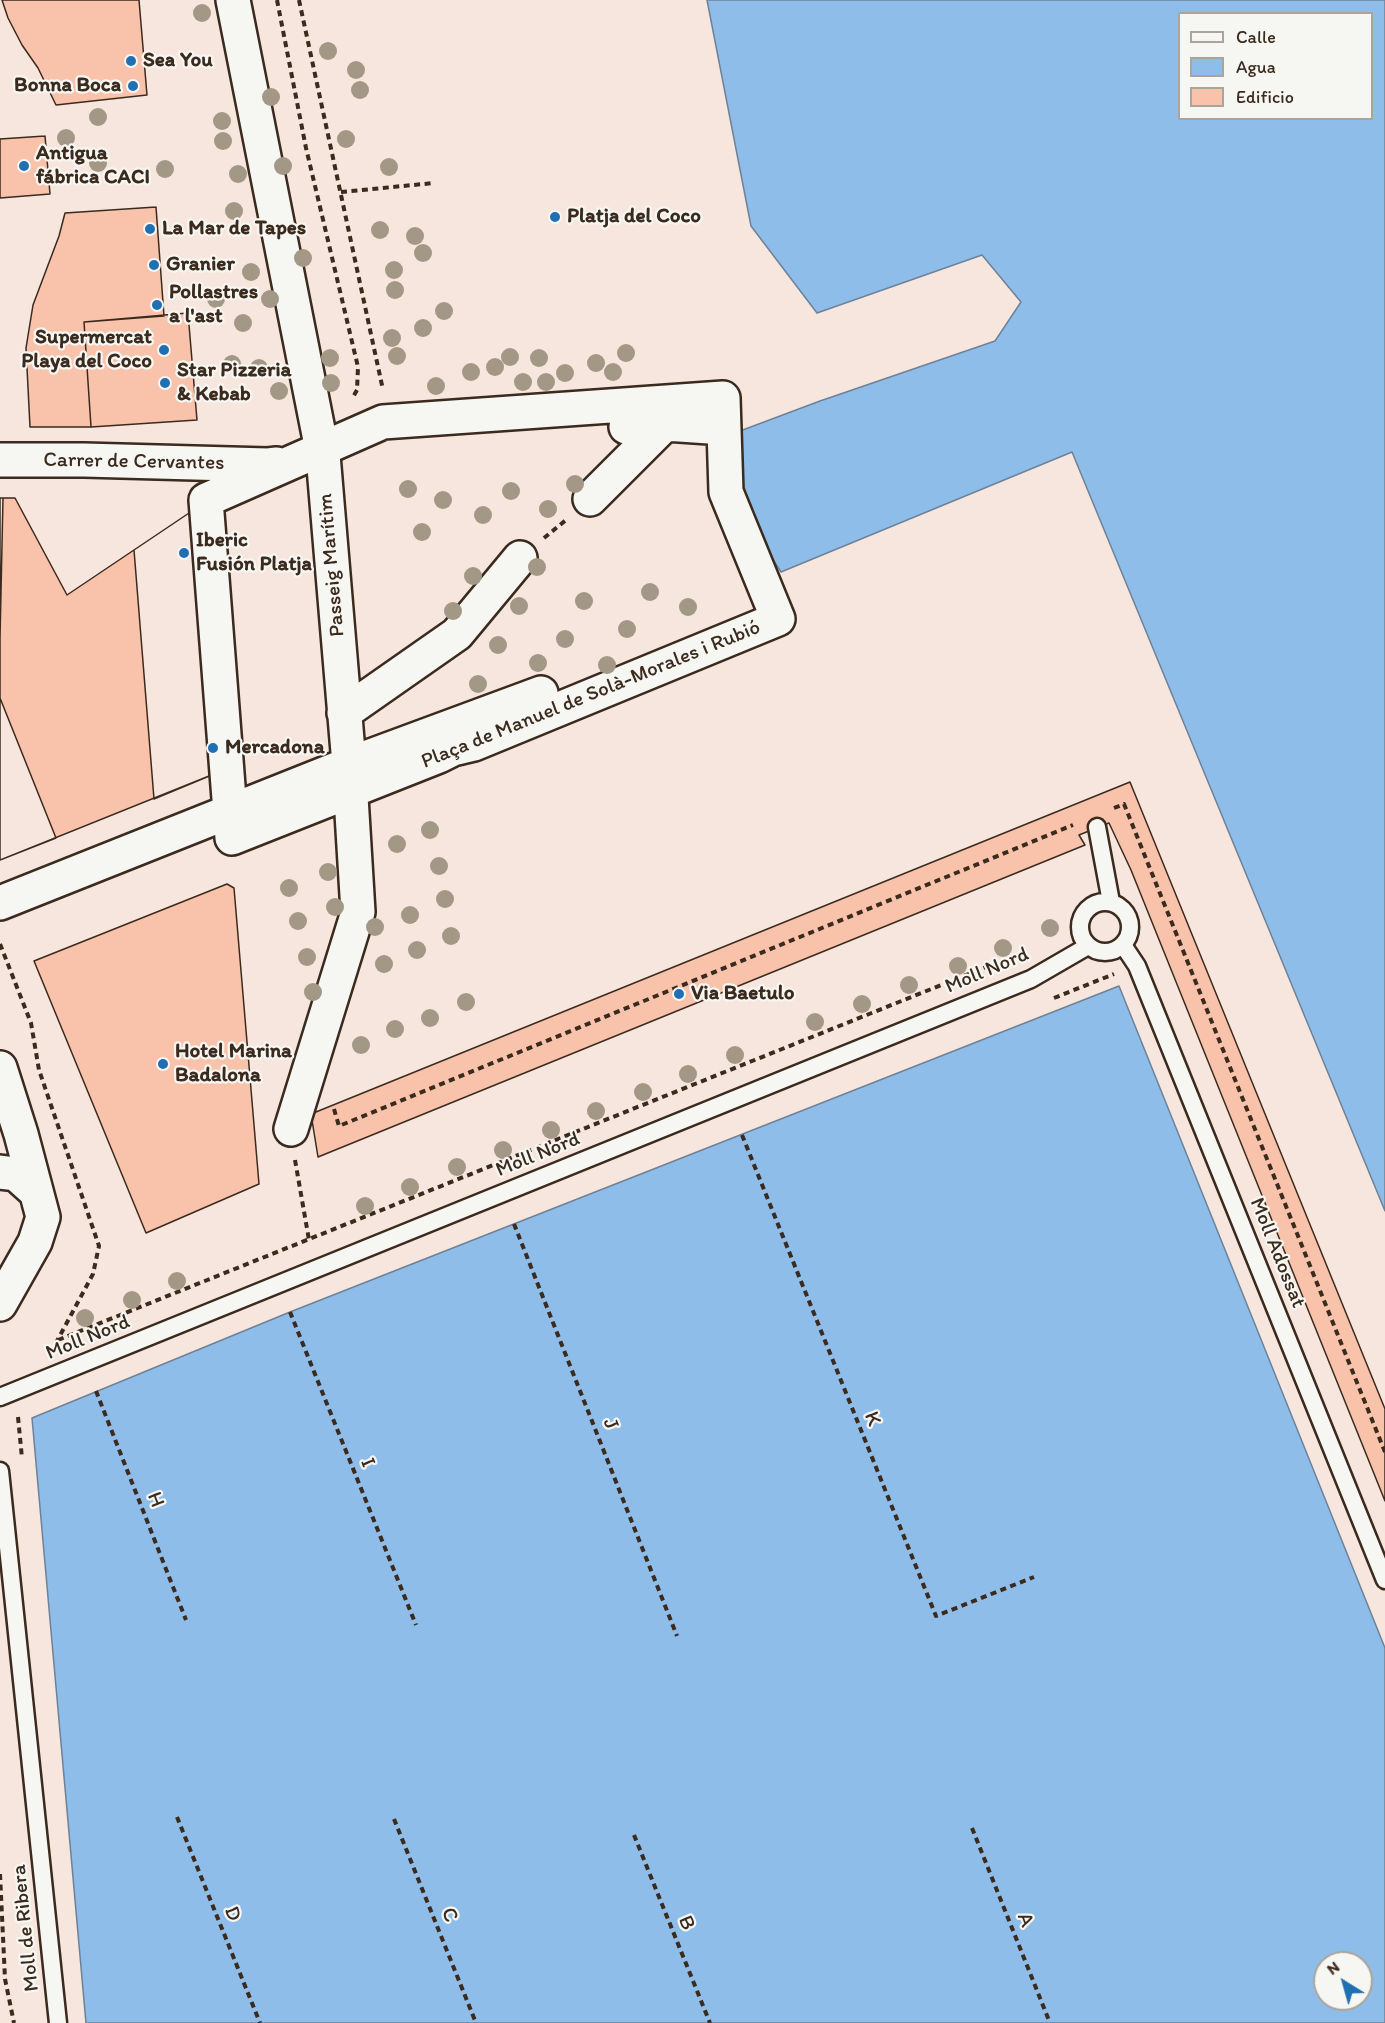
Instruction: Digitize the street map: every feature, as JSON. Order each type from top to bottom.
[{"type":"street","name":"Passeig Marítim","points":[[233,0],[307,455],[344,713],[350,777]]},
{"type":"street","name":"Plaça de Manuel de Solà-Morales i Rubió","points":[[229,811],[206,500],[383,422],[723,398],[726,492],[778,620],[474,744],[453,749],[439,756],[350,777]]},
{"type":"street","name":"Plaça de Manuel de Solà-Morales i Rubió","points":[[307,455],[396,443],[665,424],[724,428]]},
{"type":"street","points":[[590,499],[665,424]]},
{"type":"street","name":"Carrer de Cervantes","points":[[0,460],[307,455]]},
{"type":"street","points":[[344,713],[457,634],[520,558]]},
{"type":"street","name":"Plaça de Manuel de Solà-Morales i Rubió","points":[[350,777],[748,618]]},
{"type":"street","points":[[0,903],[229,811],[350,777],[358,912],[291,1129]]},
{"type":"street","points":[[0,1068],[21,1134],[43,1217],[35,1242],[0,1304]]},
{"type":"street","points":[[0,1172],[16,1174],[35,1191]]},
{"type":"street","points":[[0,1260],[5,1261],[18,1255],[35,1242]]},
{"type":"lane","points":[[1097,827],[1111,902]]},
{"type":"lane","points":[[1111,902],[1124,910],[1130,919],[1131,931],[1123,945],[1114,951],[1106,952],[1095,950],[1088,945],[1081,932],[1082,917],[1086,910],[1095,903],[1111,902]]},
{"type":"lane","name":"Moll Nord","points":[[0,1397],[1031,979],[1088,945]]},
{"type":"lane","name":"Moll Adossat","points":[[1123,945],[1137,966],[1385,1580]]},
{"type":"lane","name":"Moll de Ribera","points":[[0,1471],[58,2023]]},
{"type":"path","points":[[277,0],[306,148],[358,367],[357,390],[307,455]]},
{"type":"path","points":[[299,0],[384,395]]},
{"type":"path","points":[[341,192],[434,183]]},
{"type":"path","points":[[520,558],[590,499]]},
{"type":"path","points":[[0,944],[31,1023],[39,1070],[99,1246],[93,1274],[57,1341]]},
{"type":"path","points":[[331,1101],[339,1126],[776,948]]},
{"type":"path","points":[[57,1341],[997,962]]},
{"type":"path","name":"K","points":[[742,1135],[936,1616],[1034,1577]]},
{"type":"path","points":[[299,1188],[309,1240]]},
{"type":"path","name":"J","points":[[514,1224],[677,1636]]},
{"type":"path","name":"I","points":[[290,1312],[416,1625]]},
{"type":"path","points":[[57,1341],[69,1370]]},
{"type":"path","name":"H","points":[[96,1391],[186,1620]]},
{"type":"path","points":[[17,1412],[22,1458]]},
{"type":"path","name":"D","points":[[177,1817],[260,2023]]},
{"type":"path","name":"C","points":[[394,1819],[476,2023]]},
{"type":"path","name":"A","points":[[972,1828],[1050,2023]]},
{"type":"path","name":"B","points":[[634,1835],[710,2023]]},
{"type":"path","points":[[0,1874],[5,1979],[14,2023]]},
{"type":"water","points":[[707,0],[1385,0],[1385,1211],[1072,452],[781,572],[740,508],[740,431],[995,341],[1021,302],[982,255],[817,313],[751,226]]},
{"type":"water","points":[[1119,986],[1385,1648],[1385,2023],[86,2023],[32,1418],[290,1312]]},
{"type":"building","points":[[2,0],[139,0],[147,95],[56,105],[38,68],[22,45],[8,18]]},
{"type":"building","name":"Antigua fábrica CACI","points":[[45,136],[50,194],[0,198],[0,139]]},
{"type":"building","points":[[156,207],[164,316],[84,322],[91,427],[30,427],[26,348],[33,305],[59,236],[65,213]]},
{"type":"building","points":[[188,313],[197,420],[91,427],[84,322]]},
{"type":"building","points":[[0,498],[15,498],[67,595],[198,507],[219,772],[0,860]]},
{"type":"building","points":[[0,498],[3,498],[0,638]]},
{"type":"building","points":[[198,507],[219,772],[154,799],[134,550]]},
{"type":"building","points":[[0,698],[56,838],[0,860]]},
{"type":"building","points":[[1130,782],[1385,1409],[1385,1501],[1131,870],[1109,823],[1079,835],[1085,845],[318,1157],[311,1114]]},
{"type":"building","name":"Hotel Marina Badalona","points":[[227,884],[234,888],[259,1184],[146,1233],[34,961]]},
{"type":"place","name":"Sea You","points":[[131,61]]},
{"type":"place","name":"Bonna Boca","points":[[133,86]]},
{"type":"place","name":"Antigua fábrica CACI","points":[[24,166]]},
{"type":"place","name":"Platja del Coco","points":[[555,217]]},
{"type":"place","name":"La Mar de Tapes","points":[[150,229]]},
{"type":"place","name":"Granier","points":[[154,265]]},
{"type":"place","name":"Pollastres a l'ast","points":[[157,305]]},
{"type":"place","name":"Supermercat Playa del Coco","points":[[164,350]]},
{"type":"place","name":"Star Pizzeria & Kebab","points":[[165,383]]},
{"type":"place","name":"Iberic Fusión Platja","points":[[184,553]]},
{"type":"place","name":"Mercadona","points":[[213,748]]},
{"type":"place","name":"Via Baetulo","points":[[679,994]]},
{"type":"place","name":"Hotel Marina Badalona","points":[[163,1064]]}]
